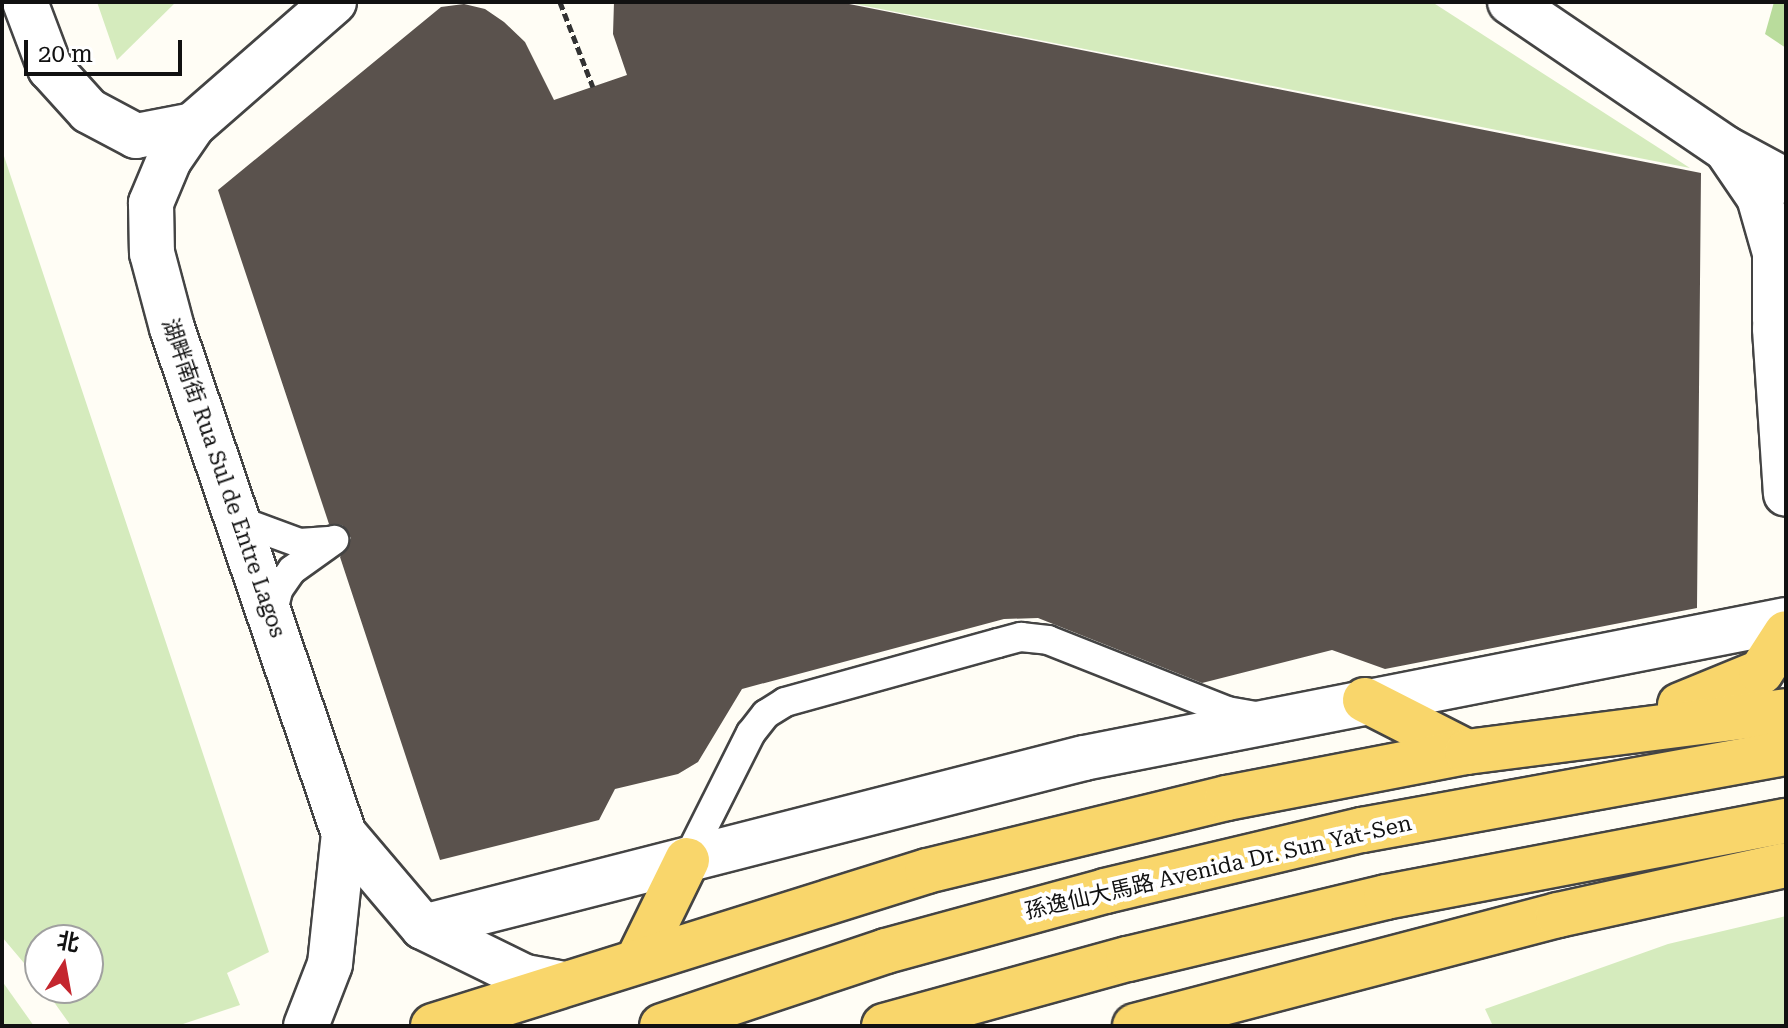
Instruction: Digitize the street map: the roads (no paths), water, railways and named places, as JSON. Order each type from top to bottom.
[{"type":"main road","points":[[1586,736],[1739,684],[1761,672],[1786,633]]},
{"type":"main road","points":[[1365,700],[1467,752]]},
{"type":"main road","points":[[433,1026],[558,983],[927,871],[1227,798],[1467,752],[1786,711]]},
{"type":"main road","name":"孫逸仙大馬路 Avenida Dr. Sun Yat-Sen","points":[[662,1026],[886,951],[1105,891],[1362,830],[1786,753]]},
{"type":"main road","points":[[884,1026],[1128,959],[1386,897],[1786,821]]},
{"type":"main road","points":[[639,958],[687,860]]},
{"type":"main road","points":[[1135,1026],[1558,915],[1786,865]]},
{"type":"street","points":[[25,2],[50,68],[89,111],[136,136],[193,125]]},
{"type":"street","points":[[1510,2],[1725,148],[1786,181]]},
{"type":"street","name":"湖畔南街 Rua Sul de Entre Lagos","points":[[326,6],[193,125],[169,160],[151,203],[152,253],[237,520],[344,834],[423,927],[525,977],[558,983]]},
{"type":"street","points":[[1725,148],[1759,197],[1775,253],[1780,309],[1786,494]]},
{"type":"street","points":[[423,927],[1084,758],[1365,700],[1786,620]]},
{"type":"street","name":"湖畔南街 Rua Sul de Entre Lagos","points":[[306,1026],[330,964],[344,834]]},
{"type":"lane","points":[[237,520],[300,543],[334,540],[292,570],[278,590],[271,619]]},
{"type":"lane","points":[[687,860],[751,733],[766,714],[785,702],[1021,637],[1048,640],[1227,711],[1282,717]]}]
